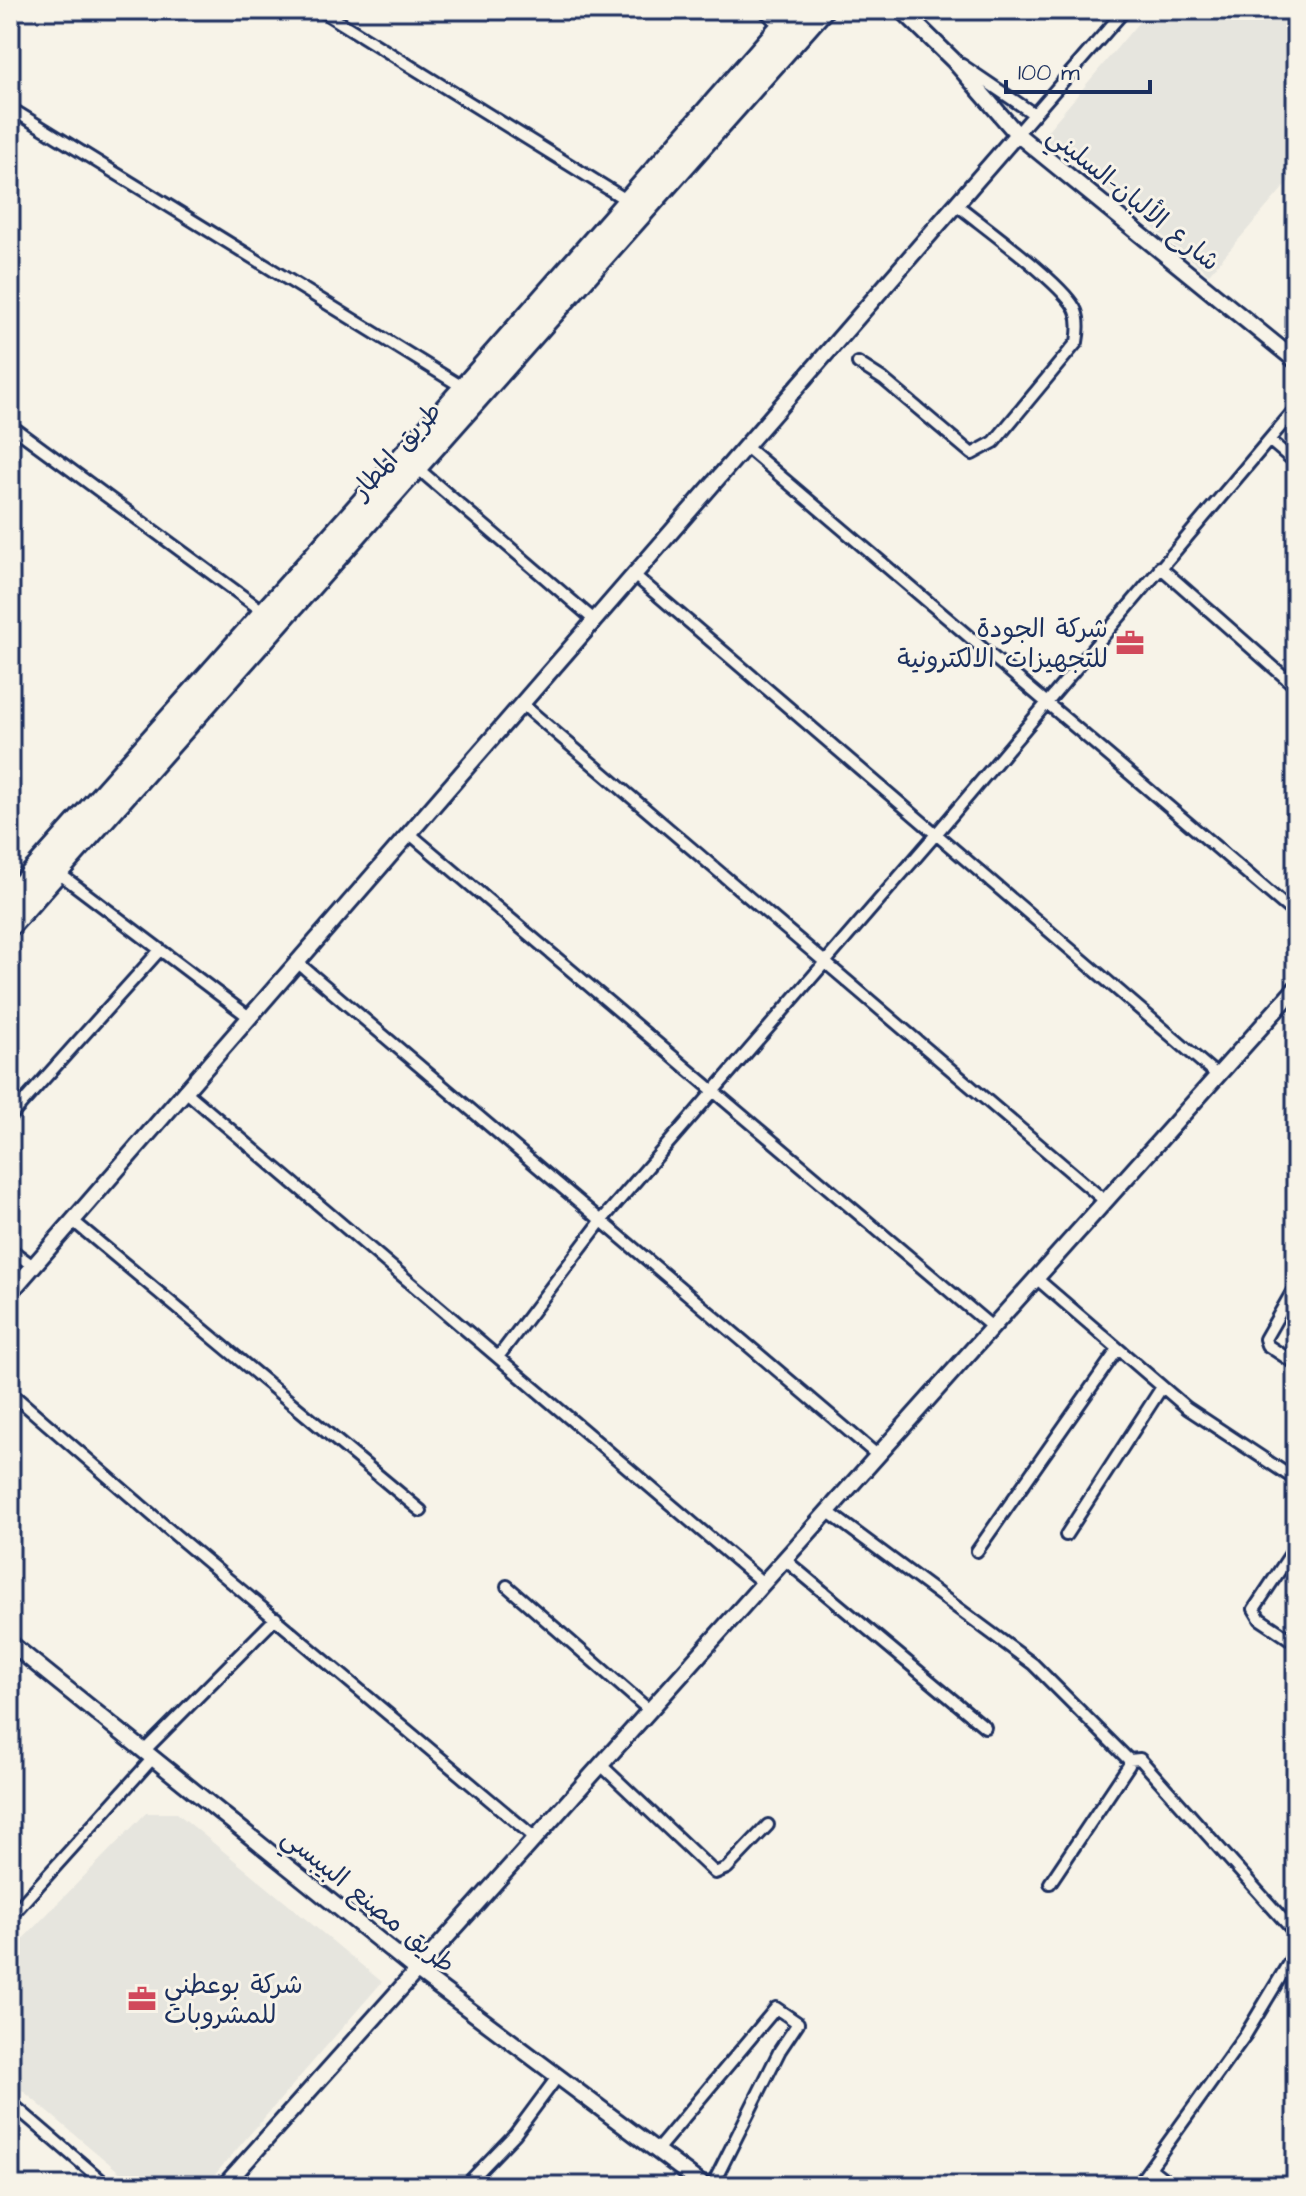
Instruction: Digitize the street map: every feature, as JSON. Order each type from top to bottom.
[{"type":"highway","name":"طريق المطار","points":[[10,925],[337,543],[464,388],[796,10]]},
{"type":"highway","name":"طريق المطار","points":[[14,887],[264,612],[416,467],[822,10]]},
{"type":"street","points":[[320,10],[628,201]]},
{"type":"street","points":[[764,10],[781,27]]},
{"type":"street","name":"شارع الألبان-السليني","points":[[902,10],[953,60],[1017,134],[1296,361]]},
{"type":"street","points":[[10,1293],[1125,10]]},
{"type":"street","name":"شارع الألبان-السليني","points":[[953,60],[1034,114]]},
{"type":"street","points":[[10,108],[464,388]]},
{"type":"street","points":[[858,363],[883,379],[972,454],[994,442],[1077,342],[1079,327],[1076,309],[1059,288],[956,204]]},
{"type":"street","points":[[498,1357],[602,1220],[937,833],[1296,408]]},
{"type":"street","points":[[10,425],[264,612]]},
{"type":"street","points":[[1269,440],[1296,463]]},
{"type":"street","points":[[745,446],[1296,915]]},
{"type":"street","points":[[416,467],[593,619]]},
{"type":"street","points":[[1160,567],[1296,687]]},
{"type":"street","points":[[633,574],[1218,1076]]},
{"type":"street","points":[[521,703],[1105,1201]]},
{"type":"street","points":[[409,833],[992,1327]]},
{"type":"street","points":[[56,871],[249,1017]]},
{"type":"street","points":[[10,1117],[160,950]]},
{"type":"street","points":[[297,962],[877,1455]]},
{"type":"street","points":[[224,2186],[1296,988]]},
{"type":"street","points":[[184,1090],[763,1583]]},
{"type":"street","points":[[72,1220],[421,1511]]},
{"type":"street","points":[[10,1249],[33,1266]]},
{"type":"street","points":[[1036,1278],[1187,1408],[1296,1480]]},
{"type":"street","points":[[1296,1285],[1265,1339],[1267,1345],[1296,1364]]},
{"type":"street","points":[[977,1551],[1118,1349]]},
{"type":"street","points":[[1066,1535],[1162,1387]]},
{"type":"street","points":[[10,1392],[534,1837]]},
{"type":"street","points":[[827,1511],[1021,1655],[1129,1760],[1140,1759],[1296,1934]]},
{"type":"street","points":[[1296,1546],[1254,1609],[1260,1619],[1296,1643]]},
{"type":"street","points":[[784,1559],[985,1727]]},
{"type":"street","points":[[507,1586],[649,1710]]},
{"type":"street","points":[[10,1917],[148,1754],[276,1618]]},
{"type":"street","name":"طريق مصنع البيبسي","points":[[10,1643],[416,1970],[704,2186]]},
{"type":"street","points":[[1050,1883],[1129,1765],[1129,1760]]},
{"type":"street","points":[[600,1764],[715,1873],[727,1868],[768,1825]]},
{"type":"street","points":[[1137,2186],[1246,2034],[1296,1951]]},
{"type":"street","points":[[657,2150],[776,2008],[798,2023],[780,2050],[712,2186]]},
{"type":"street","points":[[465,2186],[515,2134],[558,2076]]},
{"type":"street","points":[[10,2102],[108,2186]]},
{"type":"street","points":[[1150,2168],[1173,2186]]},
{"type":"shaded area","points":[[1149,10],[1296,10],[1296,173],[1209,274],[1042,137]]},
{"type":"shaded area","points":[[146,1813],[177,1813],[382,1982],[205,2186],[136,2186],[10,2080],[10,1952]]},
{"type":"place","name":"شركة الجودة للتجهيزات الالكترونية","points":[[1130,643]]},
{"type":"place","name":"شركة بوعطني للمشروبات","points":[[142,1999]]}]
